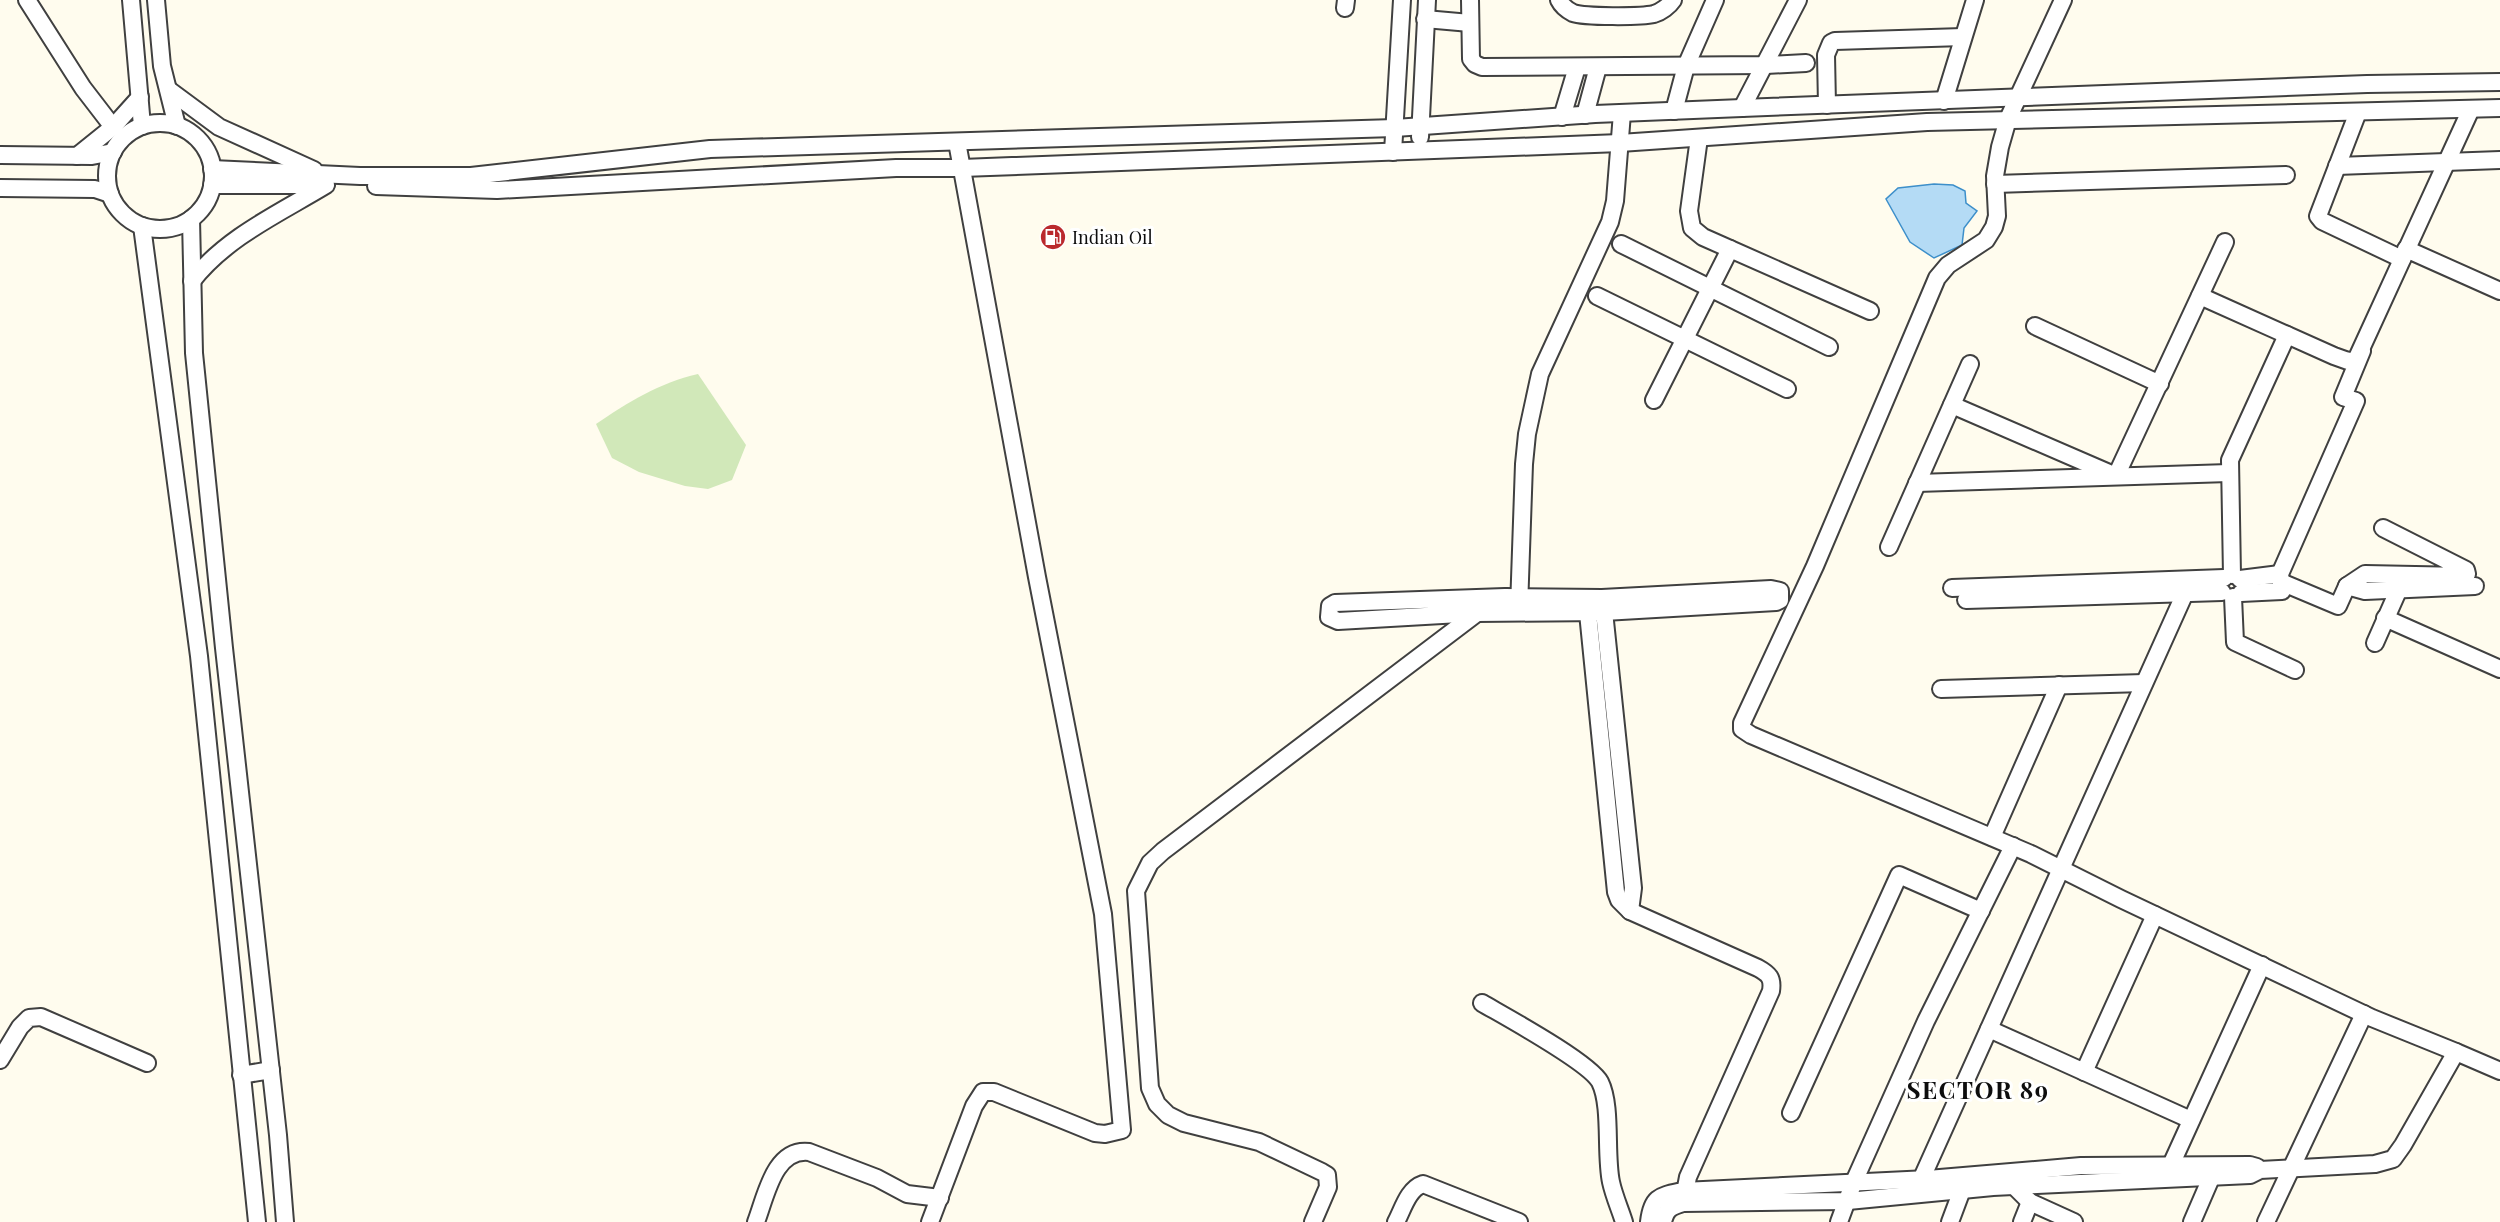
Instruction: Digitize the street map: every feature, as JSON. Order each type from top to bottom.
[{"type":"street","points":[[27,0],[83,88],[113,126]]},
{"type":"street","points":[[131,0],[142,126]]},
{"type":"street","points":[[156,0],[162,66],[177,126]]},
{"type":"street","points":[[1393,152],[1402,0]]},
{"type":"street","points":[[1421,151],[1419,127],[1427,0]]},
{"type":"street","points":[[1470,0],[1471,59],[1474,64],[1482,67],[1806,63]]},
{"type":"street","points":[[1559,0],[1562,6],[1572,12],[1585,15],[1655,14],[1673,0]]},
{"type":"street","points":[[1674,111],[1686,66],[1715,0]]},
{"type":"street","points":[[1742,108],[1798,0]]},
{"type":"street","points":[[1944,101],[1975,0]]},
{"type":"street","points":[[2063,0],[2008,119],[1996,163],[1997,216],[1994,227],[1986,240],[1948,265],[1937,278],[1815,566],[1742,723],[1745,733],[2013,846],[2364,1014],[2500,1071]]},
{"type":"street","points":[[1425,20],[1470,22]]},
{"type":"street","points":[[1827,105],[1826,55],[1831,43],[1835,41],[1963,37]]},
{"type":"street","points":[[1562,117],[1577,67]]},
{"type":"street","points":[[1585,115],[1598,67]]},
{"type":"street","points":[[212,177],[325,179],[471,176],[710,150],[1395,128],[1585,115],[1742,108],[2367,84],[2500,82]]},
{"type":"street","points":[[169,90],[219,127],[325,179],[497,190],[896,168],[971,168],[1620,143],[1927,122],[2500,108]]},
{"type":"street","points":[[77,156],[113,126],[140,98]]},
{"type":"street","points":[[2280,578],[2356,401],[2343,397],[2362,350],[2471,109]]},
{"type":"street","points":[[2358,112],[2318,216],[2322,221],[2500,291]]},
{"type":"street","points":[[1519,604],[1527,434],[1540,374],[1610,222],[1622,113]]},
{"type":"street","points":[[166,123],[177,126],[198,139],[206,149],[212,177],[205,204],[191,219],[167,228],[142,226],[129,219],[118,208],[110,194],[107,180],[108,166],[113,152],[130,132],[142,126],[166,123]]},
{"type":"street","points":[[1700,138],[1689,211],[1692,228],[1703,237],[1870,312]]},
{"type":"street","points":[[930,1222],[974,1106],[983,1092],[994,1092],[1095,1133],[1105,1134],[1122,1130],[1102,914],[1037,577],[971,168],[959,142]]},
{"type":"street","points":[[0,155],[77,156],[113,152]]},
{"type":"street","points":[[2337,166],[2500,160]]},
{"type":"street","points":[[1995,184],[2286,175]]},
{"type":"street","points":[[192,281],[207,262],[229,244],[325,179]]},
{"type":"street","points":[[0,188],[95,189],[110,194]]},
{"type":"street","points":[[191,219],[194,353],[271,1070],[285,1222]]},
{"type":"street","points":[[142,226],[199,656],[257,1222]]},
{"type":"street","points":[[2116,476],[2225,242]]},
{"type":"street","points":[[1621,244],[1829,347]]},
{"type":"street","points":[[1654,400],[1730,249]]},
{"type":"street","points":[[1597,296],[1787,389]]},
{"type":"street","points":[[2200,296],[2348,361],[2356,360],[2362,350]]},
{"type":"street","points":[[2035,326],[2160,384]]},
{"type":"street","points":[[2288,335],[2230,460],[2229,473],[2235,642],[2295,669]]},
{"type":"street","points":[[1889,547],[1970,364]]},
{"type":"street","points":[[1952,405],[2116,476]]},
{"type":"street","points":[[1917,483],[2229,473]]},
{"type":"street","points":[[1966,600],[2185,593],[2280,578],[2338,606],[2347,586],[2365,574],[2465,576],[2467,574],[2466,570],[2383,528]]},
{"type":"street","points":[[1953,588],[2232,586]]},
{"type":"street","points":[[2347,586],[2365,591],[2475,586]]},
{"type":"street","points":[[1519,604],[1477,613],[1338,621],[1329,617],[1328,612],[1330,606],[1335,603],[1519,604],[1595,605],[1768,604],[1780,600],[1781,595],[1778,589],[1771,589],[1595,605]]},
{"type":"street","points":[[2374,643],[2398,591]]},
{"type":"street","points":[[1921,1179],[2185,593]]},
{"type":"street","points":[[1595,605],[1616,892],[1619,900],[1630,911],[1758,968],[1767,973],[1773,981],[1771,991],[1688,1177],[1683,1197]]},
{"type":"street","points":[[1313,1222],[1328,1187],[1327,1175],[1259,1142],[1184,1123],[1168,1115],[1157,1104],[1150,1088],[1136,891],[1150,863],[1162,851],[1477,613]]},
{"type":"street","points":[[2385,618],[2500,669]]},
{"type":"street","points":[[1941,688],[2144,684]]},
{"type":"street","points":[[1992,837],[2059,686]]},
{"type":"street","points":[[1839,1222],[1853,1184],[1926,1021],[2013,846]]},
{"type":"street","points":[[1791,1113],[1899,875],[1981,911]]},
{"type":"street","points":[[2084,1072],[2155,915]]},
{"type":"street","points":[[2171,1165],[2262,965]]},
{"type":"street","points":[[1482,1003],[1564,1053],[1599,1080],[1605,1095],[1611,1184],[1623,1222]]},
{"type":"street","points":[[2266,1222],[2364,1014]]},
{"type":"street","points":[[0,1060],[20,1027],[29,1018],[41,1017],[147,1063]]},
{"type":"street","points":[[1989,1029],[2192,1120]]},
{"type":"street","points":[[1649,1222],[1660,1213],[1664,1195],[1848,1201],[2014,1186],[2211,1178],[2250,1175],[2260,1170],[2375,1164],[2393,1159],[2456,1052]]},
{"type":"street","points":[[241,1075],[271,1070]]},
{"type":"street","points":[[756,1222],[780,1164],[784,1159],[799,1151],[809,1152],[877,1178],[907,1194],[940,1198]]},
{"type":"street","points":[[1683,1197],[2081,1166],[2250,1165],[2260,1170]]},
{"type":"street","points":[[2192,1222],[2211,1178]]},
{"type":"street","points":[[1396,1222],[1415,1186],[1423,1184],[1519,1222]]},
{"type":"street","points":[[2014,1186],[2031,1202],[2074,1222]]},
{"type":"street","points":[[1950,1222],[1962,1190]]},
{"type":"street","points":[[2022,1222],[2031,1202]]},
{"type":"green space","points":[[698,374],[746,445],[732,480],[708,489],[685,486],[639,472],[612,458],[596,424],[644,394]]},
{"type":"water","points":[[1934,184],[1953,185],[1965,191],[1966,203],[1977,211],[1964,228],[1962,245],[1934,258],[1910,242],[1886,199],[1898,188]]},
{"type":"place","name":"Indian Oil","points":[[1053,237]]},
{"type":"district","name":"SECTOR 89","points":[[1978,1089]]}]
